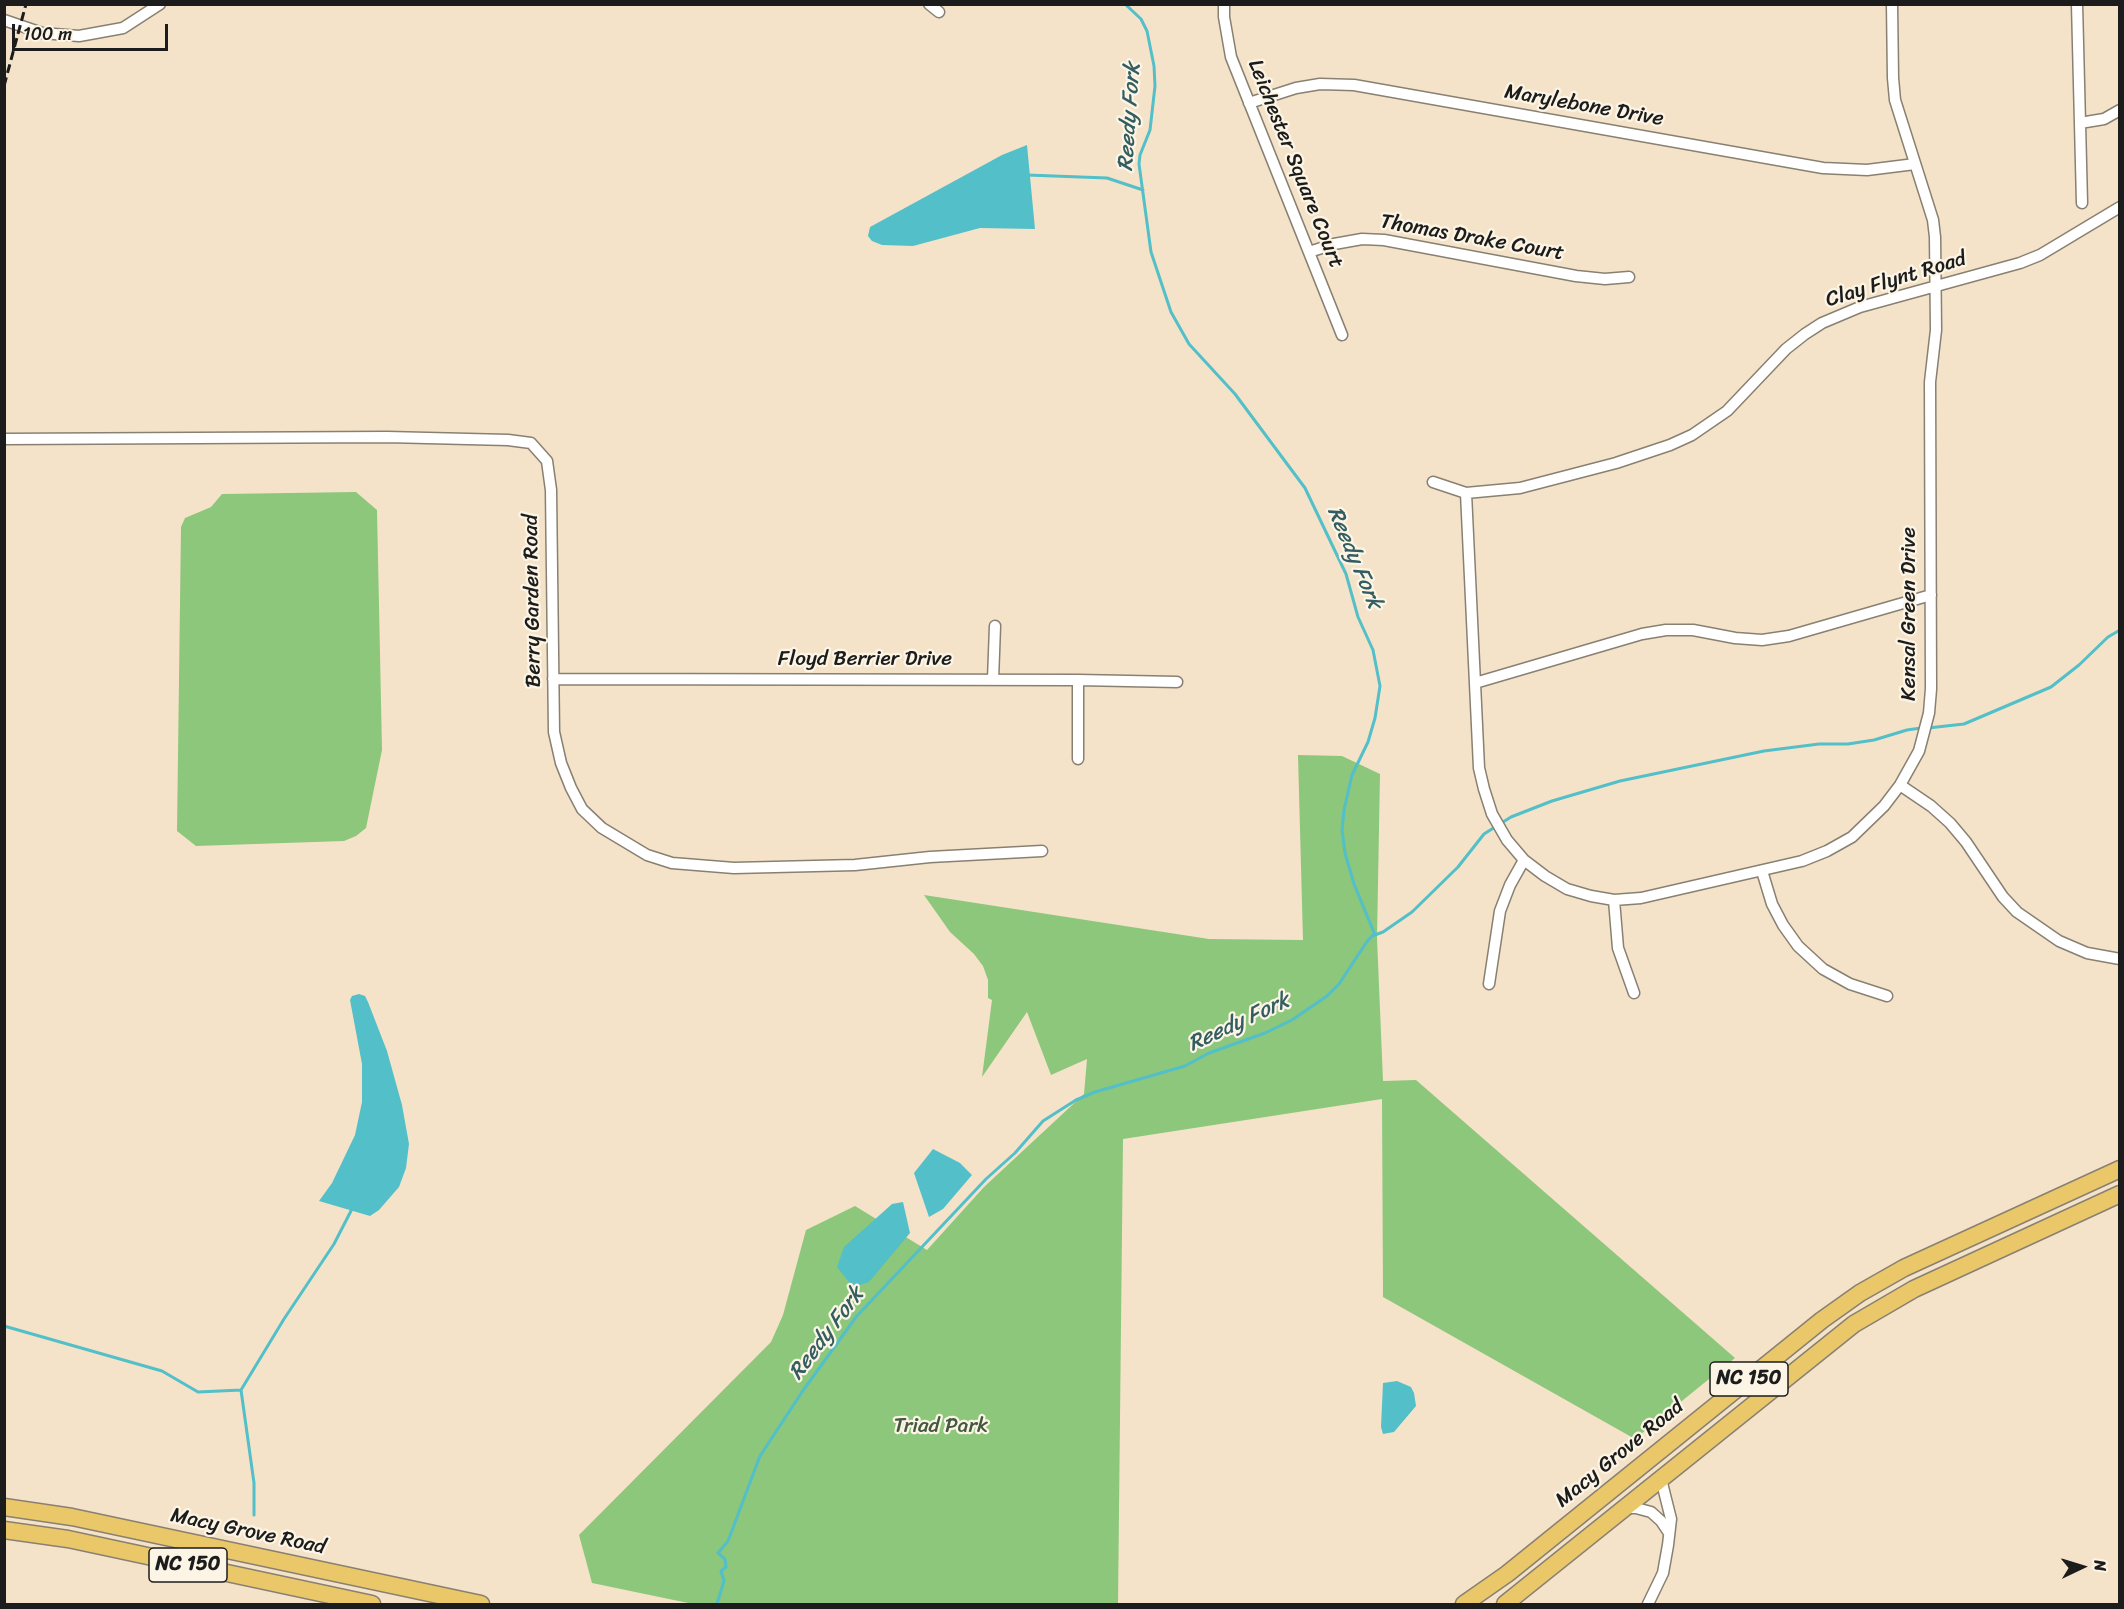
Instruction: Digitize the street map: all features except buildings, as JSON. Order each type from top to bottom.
[{"type":"main road","name":"Macy Grove Road","points":[[1464,1605],[1507,1574],[1822,1320],[1860,1293],[1904,1268],[2120,1169]]},
{"type":"main road","name":"NC 150","points":[[1504,1605],[1854,1324],[1894,1300],[1940,1277],[2120,1194]]},
{"type":"main road","points":[[1940,1277],[1944,1263],[2060,1197]]},
{"type":"main road","points":[[1521,1592],[1628,1492],[1634,1481],[1633,1473]]},
{"type":"main road","name":"Macy Grove Road","points":[[4,1507],[72,1517],[481,1605]]},
{"type":"main road","name":"NC 150","points":[[4,1530],[45,1535],[372,1605]]},
{"type":"main road","points":[[107,1548],[110,1542],[117,1539],[154,1545],[218,1548]]},
{"type":"street","points":[[4,20],[42,33],[79,36],[123,28],[160,4]]},
{"type":"street","points":[[929,4],[939,12]]},
{"type":"street","name":"Leichester Square Court","points":[[1224,4],[1231,57],[1342,334]]},
{"type":"street","name":"Kensal Green Drive","points":[[1467,493],[1479,768],[1492,814],[1507,840],[1524,860],[1545,876],[1567,889],[1591,896],[1614,900],[1641,898],[1802,861],[1827,851],[1851,837],[1884,806],[1900,785],[1919,751],[1929,713],[1931,689],[1930,382],[1936,330],[1936,245],[1933,220],[1895,100],[1892,4]]},
{"type":"street","points":[[2077,4],[2082,203]]},
{"type":"street","name":"Marylebone Drive","points":[[1249,103],[1296,88],[1320,84],[1354,85],[1823,168],[1867,170],[1915,164]]},
{"type":"street","points":[[2079,123],[2104,118],[2120,110]]},
{"type":"street","name":"Clay Flynt Road","points":[[1434,482],[1467,493],[1520,488],[1616,463],[1670,445],[1692,435],[1727,411],[1786,349],[1822,323],[1860,307],[2020,263],[2040,255],[2120,207]]},
{"type":"street","name":"Thomas Drake Court","points":[[1309,252],[1334,244],[1362,239],[1384,240],[1576,276],[1605,279],[1629,277]]},
{"type":"street","name":"Berry Garden Road","points":[[4,439],[387,437],[508,440],[531,443],[547,461],[551,490],[554,732],[561,763],[582,809],[602,828],[647,855],[672,863],[734,868],[855,865],[930,856],[1042,851]]},
{"type":"street","points":[[1475,683],[1642,634],[1666,630],[1693,630],[1762,640],[1789,636],[1931,595]]},
{"type":"street","points":[[993,680],[995,626]]},
{"type":"street","name":"Floyd Berrier Drive","points":[[553,679],[1177,682]]},
{"type":"street","points":[[1078,680],[1078,759]]},
{"type":"street","points":[[1900,785],[1931,806],[1950,823],[1966,842],[2003,897],[2017,912],[2059,941],[2087,953],[2120,959]]},
{"type":"street","points":[[1489,984],[1500,911],[1510,885],[1524,860]]},
{"type":"street","points":[[1762,871],[1772,904],[1798,946],[1823,969],[1850,984],[1887,996]]},
{"type":"street","points":[[1614,900],[1618,948],[1634,993]]},
{"type":"street","points":[[1648,1605],[1663,1573],[1671,1519],[1661,1479]]},
{"type":"street","points":[[1625,1508],[1651,1512],[1661,1521],[1668,1533]]},
{"type":"green space","points":[[356,492],[377,510],[382,750],[366,828],[356,836],[344,841],[196,846],[177,831],[181,527],[185,518],[211,507],[222,494]]},
{"type":"green space","name":"Triad Park","points":[[1298,755],[1342,756],[1380,774],[1377,938],[1383,1081],[1416,1080],[1735,1358],[1635,1439],[1383,1297],[1382,1099],[1123,1139],[1118,1604],[693,1604],[592,1583],[579,1535],[771,1342],[783,1315],[806,1230],[855,1206],[927,1250],[984,1187],[1084,1094],[1087,1059],[1051,1075],[1027,1012],[982,1077],[992,1000],[988,998],[988,980],[983,966],[974,954],[950,932],[924,895],[1209,939],[1303,940]]},
{"type":"water","points":[[1027,145],[1035,229],[980,228],[913,246],[882,245],[872,241],[868,236],[870,227],[1002,155]]},
{"type":"water","points":[[359,994],[365,996],[368,1002],[387,1051],[402,1105],[409,1144],[406,1168],[399,1187],[379,1210],[370,1216],[319,1201],[332,1183],[355,1135],[362,1102],[362,1064],[350,1000],[352,996]]},
{"type":"water","points":[[933,1149],[960,1163],[972,1175],[943,1209],[929,1217],[914,1173]]},
{"type":"water","points":[[903,1202],[910,1233],[869,1282],[853,1287],[837,1267],[844,1247],[892,1204]]},
{"type":"water","points":[[1397,1381],[1411,1387],[1416,1406],[1394,1432],[1383,1434],[1381,1427],[1383,1383]]},
{"type":"waterway","name":"Reedy Fork","points":[[1125,4],[1141,19],[1147,31],[1154,66],[1155,86],[1150,130],[1140,155],[1139,164],[1151,252],[1171,312],[1189,344],[1235,394],[1305,488],[1346,574],[1358,617],[1373,650],[1380,686],[1375,718],[1368,742],[1352,775],[1342,830],[1345,853],[1354,884],[1375,935]]},
{"type":"waterway","points":[[1027,175],[1107,178],[1143,190]]},
{"type":"waterway","points":[[1928,728],[1964,724],[2051,687],[2079,665],[2108,637],[2120,630]]},
{"type":"waterway","name":"Reedy Fork","points":[[717,1604],[724,1581],[721,1571],[726,1567],[725,1559],[718,1553],[728,1541],[760,1456],[802,1392],[856,1317],[986,1179],[1015,1153],[1043,1121],[1076,1100],[1095,1092],[1185,1066],[1209,1053],[1265,1033],[1292,1020],[1327,996],[1339,984],[1372,936],[1383,932],[1412,912],[1458,867],[1484,834],[1511,817],[1552,801],[1620,781],[1764,751],[1819,744],[1848,744],[1921,728]]},
{"type":"waterway","points":[[254,1515],[254,1483],[241,1390],[284,1319],[334,1244],[353,1207]]},
{"type":"waterway","points":[[4,1326],[162,1371],[198,1392],[241,1390]]},
{"type":"railway","points":[[4,86],[26,4]]}]
